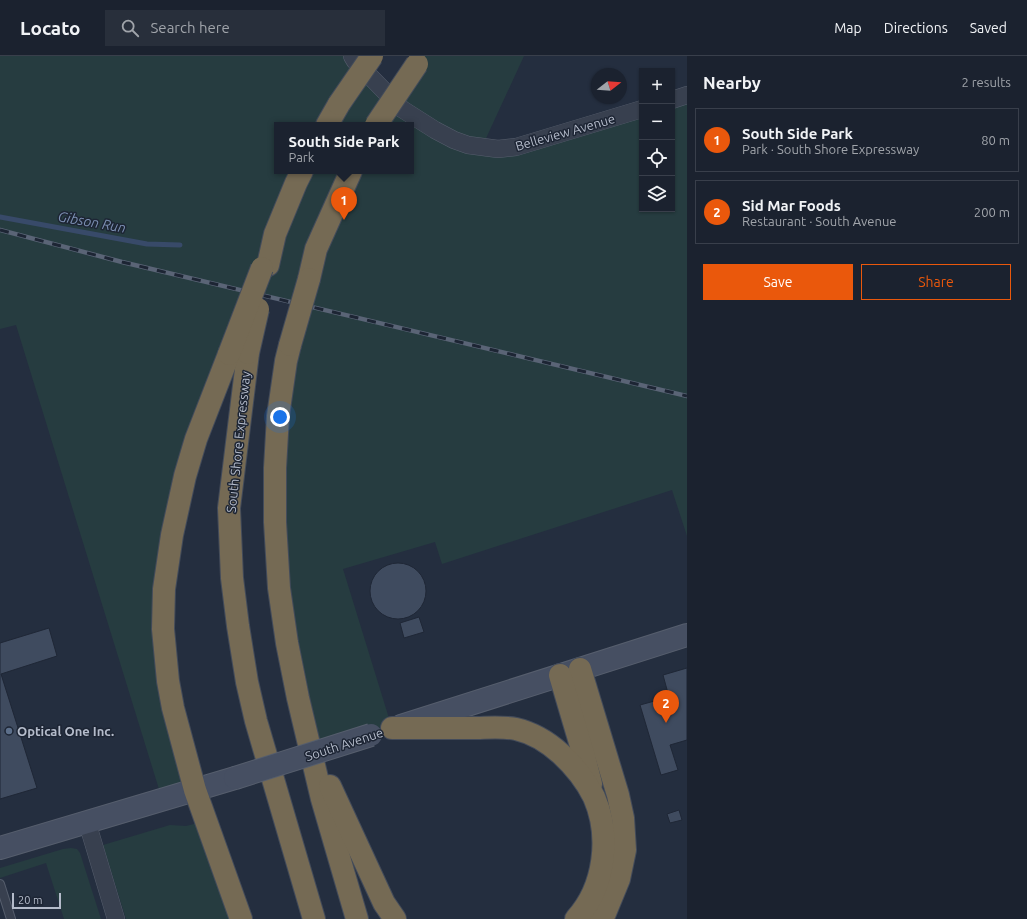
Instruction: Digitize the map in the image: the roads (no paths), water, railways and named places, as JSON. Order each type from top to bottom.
[{"type":"highway","points":[[329,122],[372,56]]},
{"type":"highway","points":[[378,122],[420,60]]},
{"type":"highway","name":"South Shore Expressway","points":[[300,174],[275,234],[238,353],[229,508],[232,578],[247,682],[256,721],[314,919]]},
{"type":"highway","points":[[350,174],[316,249],[286,361],[278,416],[274,522],[279,588],[287,643],[298,698],[309,739],[322,799],[357,919]]},
{"type":"highway","points":[[238,353],[196,439],[185,476],[172,535],[164,589],[163,629],[168,681],[173,708],[195,790],[241,919]]},
{"type":"highway","points":[[570,672],[584,756],[600,818],[603,839],[602,866],[595,890],[583,911],[576,919]]},
{"type":"highway","points":[[570,672],[618,795],[623,818],[625,850],[619,879],[601,919]]},
{"type":"highway","points":[[392,728],[516,729],[553,746],[579,772],[594,797]]},
{"type":"highway","points":[[309,739],[384,903],[395,919]]},
{"type":"main road","name":"South Avenue","points":[[0,848],[236,778],[687,635]]},
{"type":"street","name":"Belleview Avenue","points":[[352,56],[355,61],[402,109],[454,140],[482,148],[498,149],[516,147],[639,110]]},
{"type":"street","points":[[675,99],[687,95]]},
{"type":"street","points":[[87,822],[116,919]]},
{"type":"lane","points":[[0,884],[11,919]]},
{"type":"waterway","name":"Gibson Run","points":[[0,217],[147,244],[180,245]]},
{"type":"railway","points":[[0,230],[122,262],[687,396]]},
{"type":"place","name":"South Side Park","points":[[344,220]]},
{"type":"place","name":"Sid Mar Foods","points":[[666,723]]},
{"type":"place","name":"Optical One Inc.","points":[[9,731]]}]
